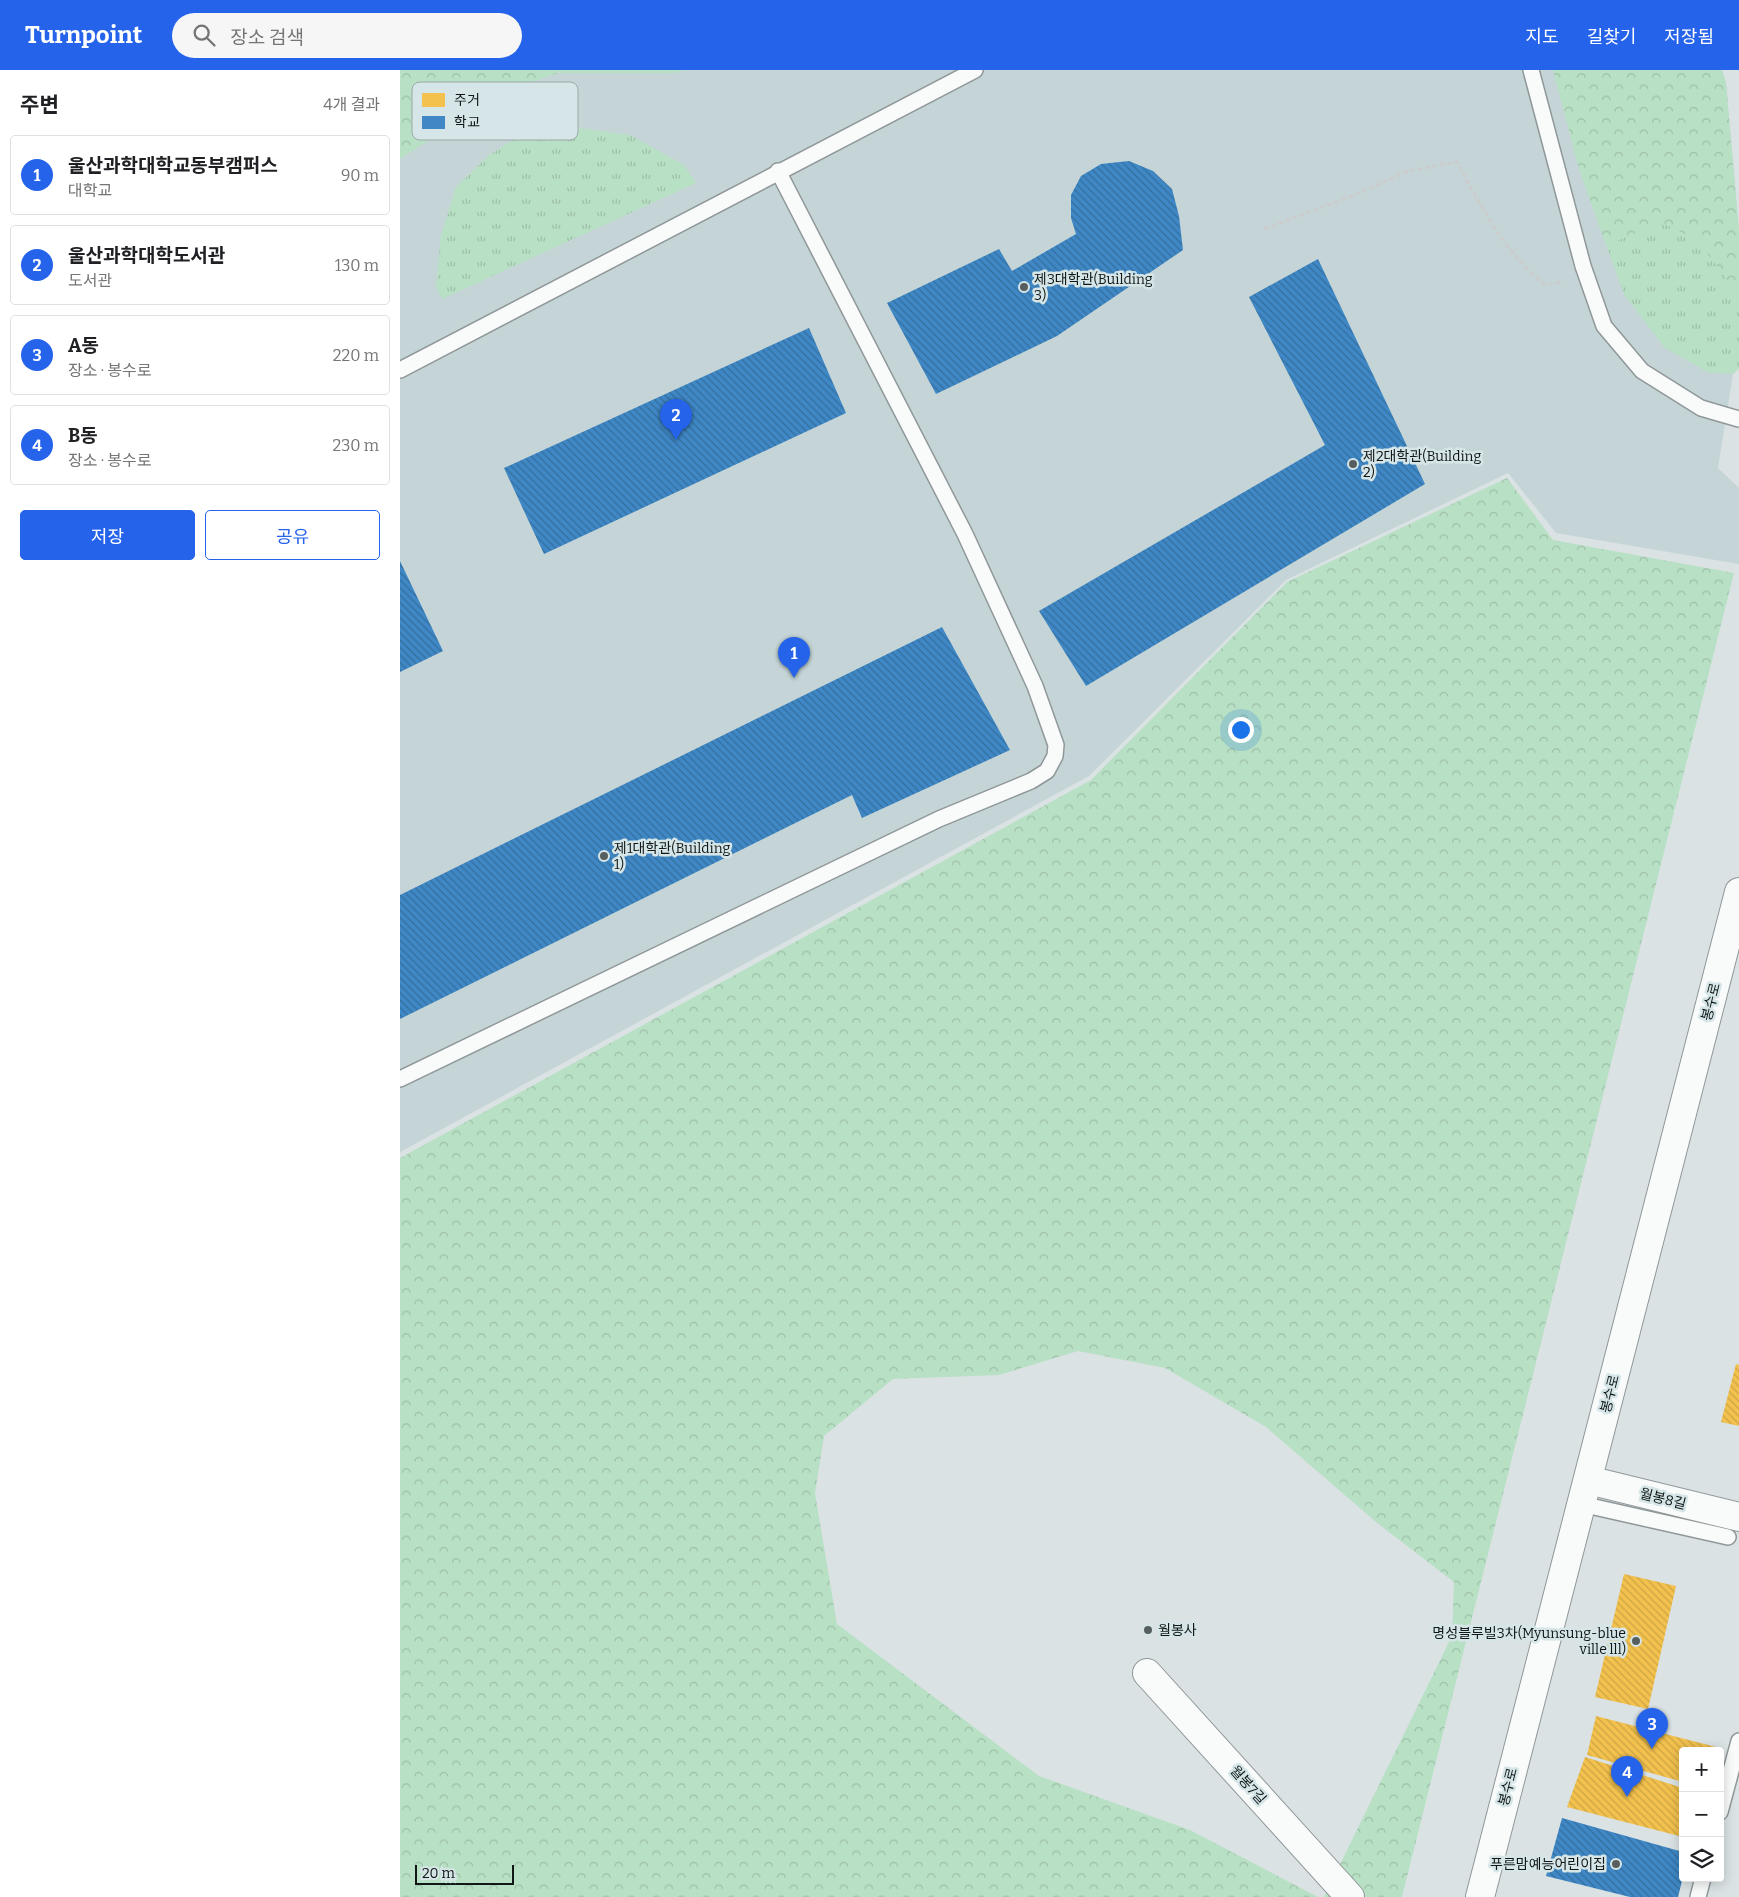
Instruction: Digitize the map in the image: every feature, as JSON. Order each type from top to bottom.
[{"type":"main road","name":"봉수로","points":[[1480,1897],[1739,892]]},
{"type":"main road","name":"월봉8길","points":[[1584,1492],[1733,1527]]},
{"type":"main road","name":"월봉7길","points":[[1146,1673],[1350,1897]]},
{"type":"lane","points":[[400,370],[778,171],[975,70]]},
{"type":"lane","points":[[1532,70],[1588,278],[1604,326],[1642,371],[1701,408],[1739,419]]},
{"type":"lane","points":[[400,1079],[939,819],[1031,781],[1047,771],[1055,756],[1056,745],[1034,686],[965,534],[778,171]]},
{"type":"lane","points":[[1724,1797],[1739,1741]]},
{"type":"lane","points":[[1698,1897],[1702,1882]]},
{"type":"path","points":[[1264,229],[1352,196],[1408,171],[1457,162],[1488,221],[1520,264],[1544,284],[1588,278]]},
{"type":"shaded area","points":[[400,70],[1722,70],[1726,83],[1739,231],[1739,368],[1733,374],[1718,468],[1739,488],[1739,564],[1556,533],[1508,473],[1286,580],[1089,776],[400,1152]]},
{"type":"green space","points":[[400,70],[683,70],[677,73],[558,73],[532,82],[412,82],[412,140],[429,140],[400,159]]},
{"type":"green space","points":[[1553,70],[1722,70],[1726,83],[1739,231],[1739,295],[1720,271],[1662,223],[1606,245],[1579,169]]},
{"type":"green space","points":[[578,128],[630,135],[684,165],[696,183],[442,299],[436,287],[441,235],[456,187],[489,155],[513,140],[578,140]]},
{"type":"green space","points":[[1662,223],[1697,240],[1739,295],[1739,368],[1733,374],[1708,372],[1665,348],[1624,294],[1606,245]]},
{"type":"green space","points":[[1507,478],[1553,540],[1734,573],[1402,1897],[1324,1897],[1452,1636],[1454,1582],[1376,1522],[1266,1427],[1165,1368],[1078,1351],[999,1375],[893,1379],[824,1436],[815,1493],[837,1624],[1039,1776],[1190,1830],[1318,1897],[400,1897],[400,1158],[1091,780],[1287,582]]},
{"type":"building: 주거","points":[[1736,1364],[1739,1365],[1739,1426],[1721,1422]]},
{"type":"building: 주거","name":"명성블루빌3차(Myunsung-blue ville lll)","points":[[1624,1574],[1676,1586],[1648,1709],[1595,1697]]},
{"type":"building: 주거","points":[[1596,1716],[1716,1747],[1679,1747],[1679,1781],[1587,1755]]},
{"type":"building: 주거","points":[[1585,1757],[1679,1787],[1679,1836],[1567,1807]]},
{"type":"building: 학교","name":"제3대학관(Building 3)","points":[[1129,161],[1153,171],[1172,189],[1179,216],[1183,250],[1057,336],[936,394],[887,303],[999,249],[1012,271],[1076,234],[1071,218],[1071,195],[1081,176],[1101,164]]},
{"type":"building: 학교","name":"제2대학관(Building 2)","points":[[1318,259],[1425,484],[1086,686],[1039,611],[1325,445],[1249,297]]},
{"type":"building: 학교","points":[[809,328],[846,413],[544,554],[504,468]]},
{"type":"building: 학교","points":[[400,561],[443,651],[400,672]]},
{"type":"building: 학교","name":"제1대학관(Building 1)","points":[[942,627],[1010,750],[862,818],[852,795],[400,1019],[400,895]]},
{"type":"building: 학교","name":"푸른맘예능어린이집","points":[[1562,1818],[1679,1851],[1679,1882],[1682,1882],[1678,1897],[1630,1897],[1546,1876]]},
{"type":"place","name":"제3대학관(Building 3)","points":[[1024,287]]},
{"type":"place","name":"울산과학대학도서관","points":[[676,440]]},
{"type":"place","name":"제2대학관(Building 2)","points":[[1353,464]]},
{"type":"place","name":"울산과학대학교동부캠퍼스","points":[[794,678]]},
{"type":"place","name":"제1대학관(Building 1)","points":[[604,856]]},
{"type":"place","name":"월봉사","points":[[1148,1630]]},
{"type":"place","name":"명성블루빌3차(Myunsung-blue ville lll)","points":[[1636,1641]]},
{"type":"place","name":"A동","points":[[1652,1749]]},
{"type":"place","name":"B동","points":[[1627,1797]]},
{"type":"place","name":"푸른맘예능어린이집","points":[[1616,1864]]}]
